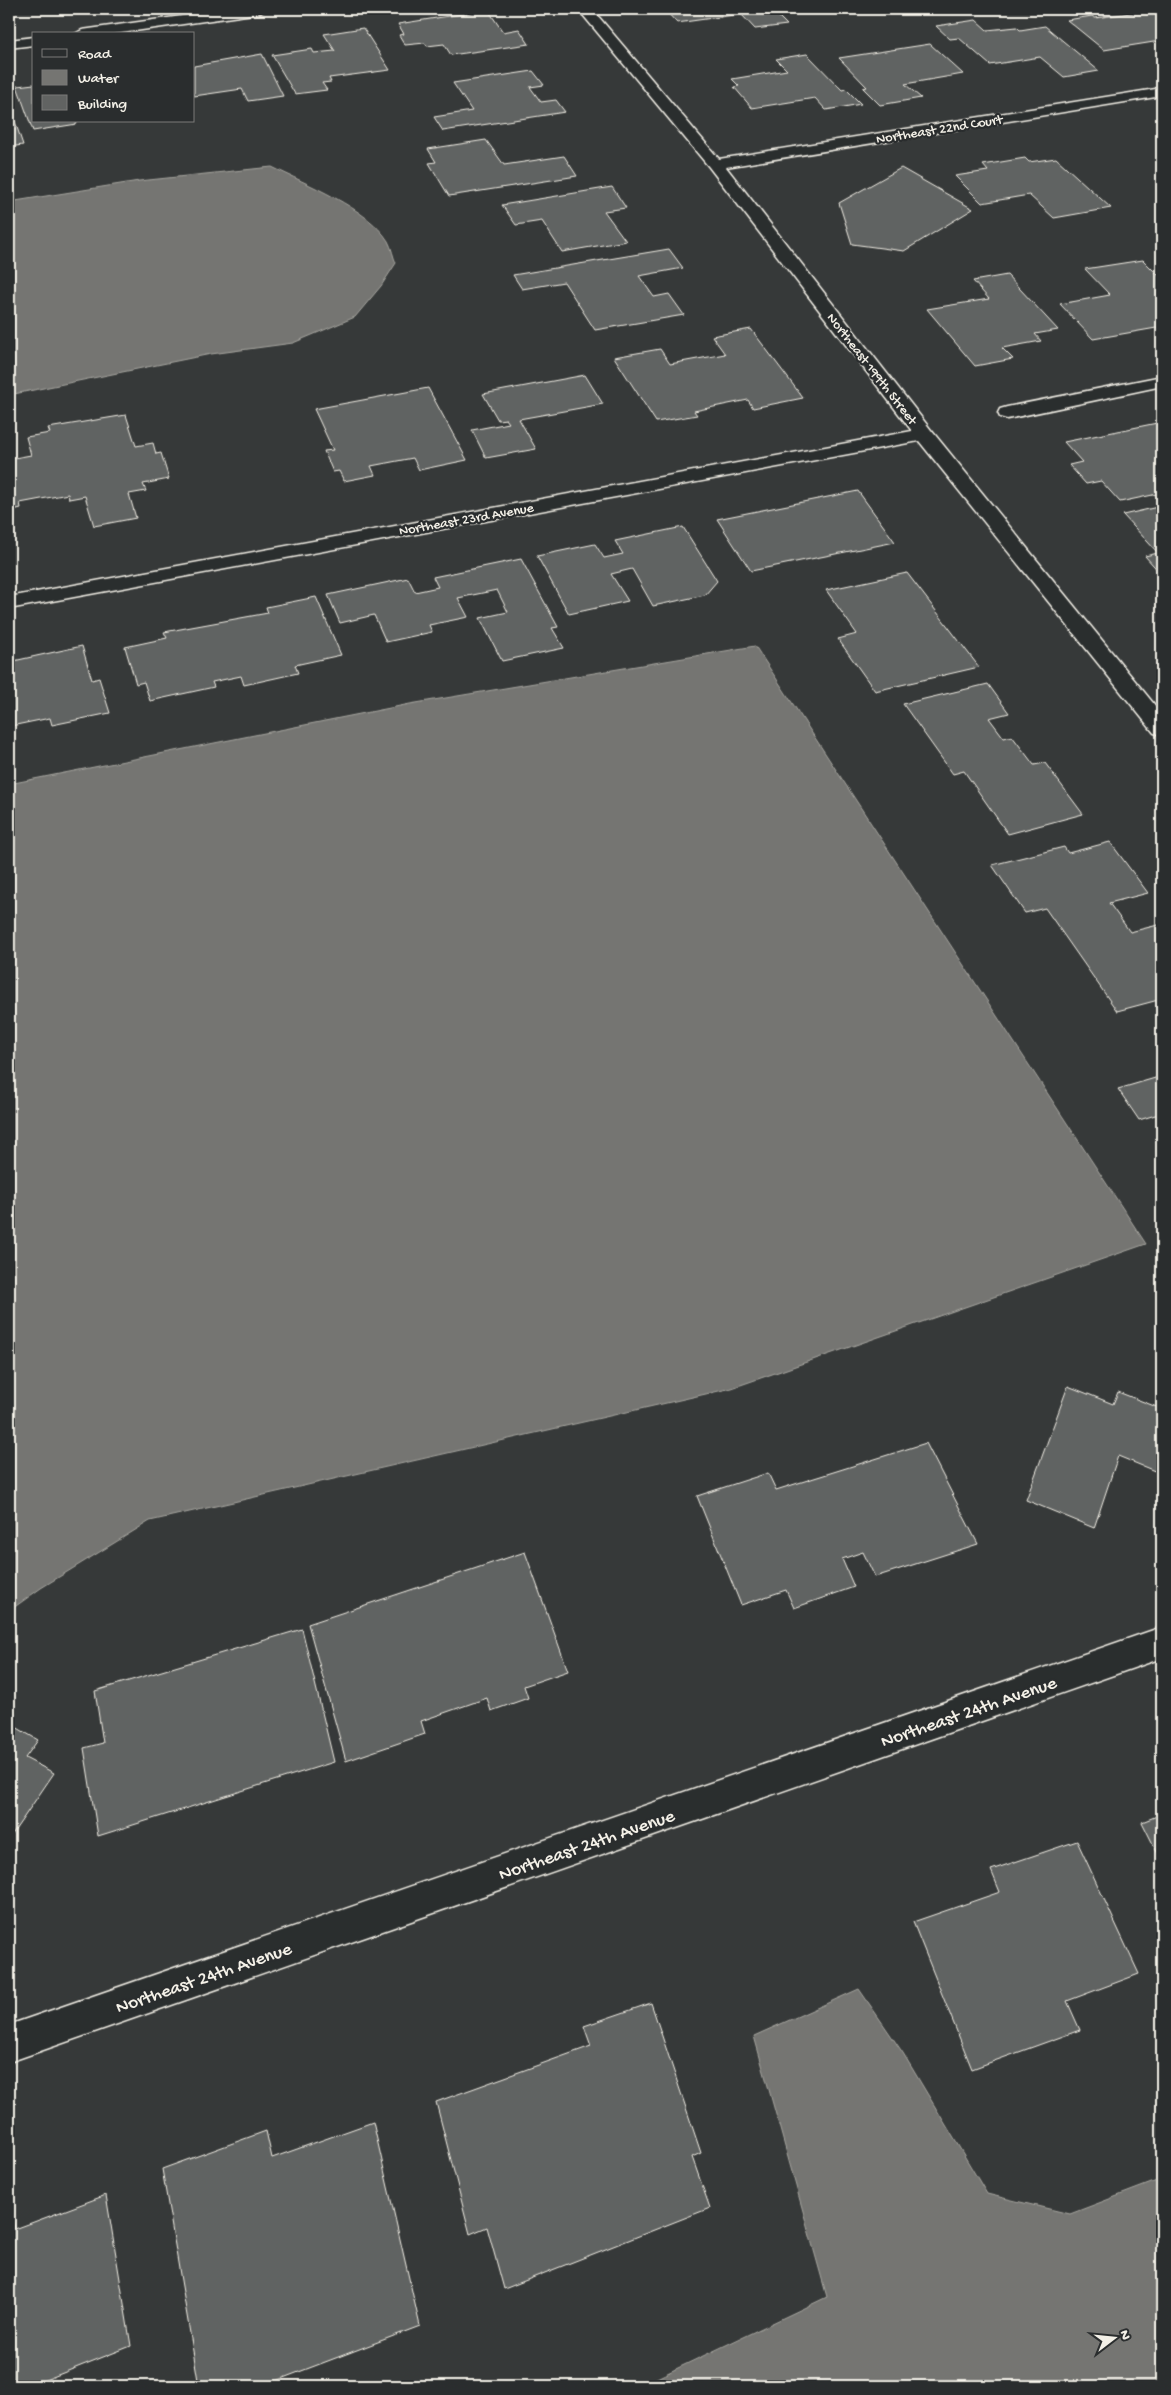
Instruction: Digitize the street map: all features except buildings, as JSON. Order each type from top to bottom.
[{"type":"street","points":[[96,32],[260,9]]},
{"type":"street","name":"Northeast 199th Street","points":[[585,9],[715,164],[924,434],[1162,728]]},
{"type":"street","points":[[9,44],[32,41]]},
{"type":"street","name":"Northeast 22nd Court","points":[[715,164],[1162,92]]},
{"type":"street","points":[[1007,413],[1162,381]]},
{"type":"street","name":"Northeast 23rd Avenue","points":[[9,602],[924,434]]},
{"type":"street","name":"Northeast 24th Avenue","points":[[9,2044],[1162,1642]]},
{"type":"water","points":[[272,167],[318,189],[351,208],[379,229],[388,241],[396,263],[381,286],[355,317],[293,343],[211,354],[9,395],[9,202],[139,181]]},
{"type":"water","points":[[755,646],[1146,1244],[732,1388],[150,1521],[41,1588],[9,1611],[9,784],[410,704]]},
{"type":"water","points":[[859,1989],[903,2053],[987,2194],[1070,2214],[1162,2179],[1162,2386],[640,2386],[827,2297],[754,2036]]}]
